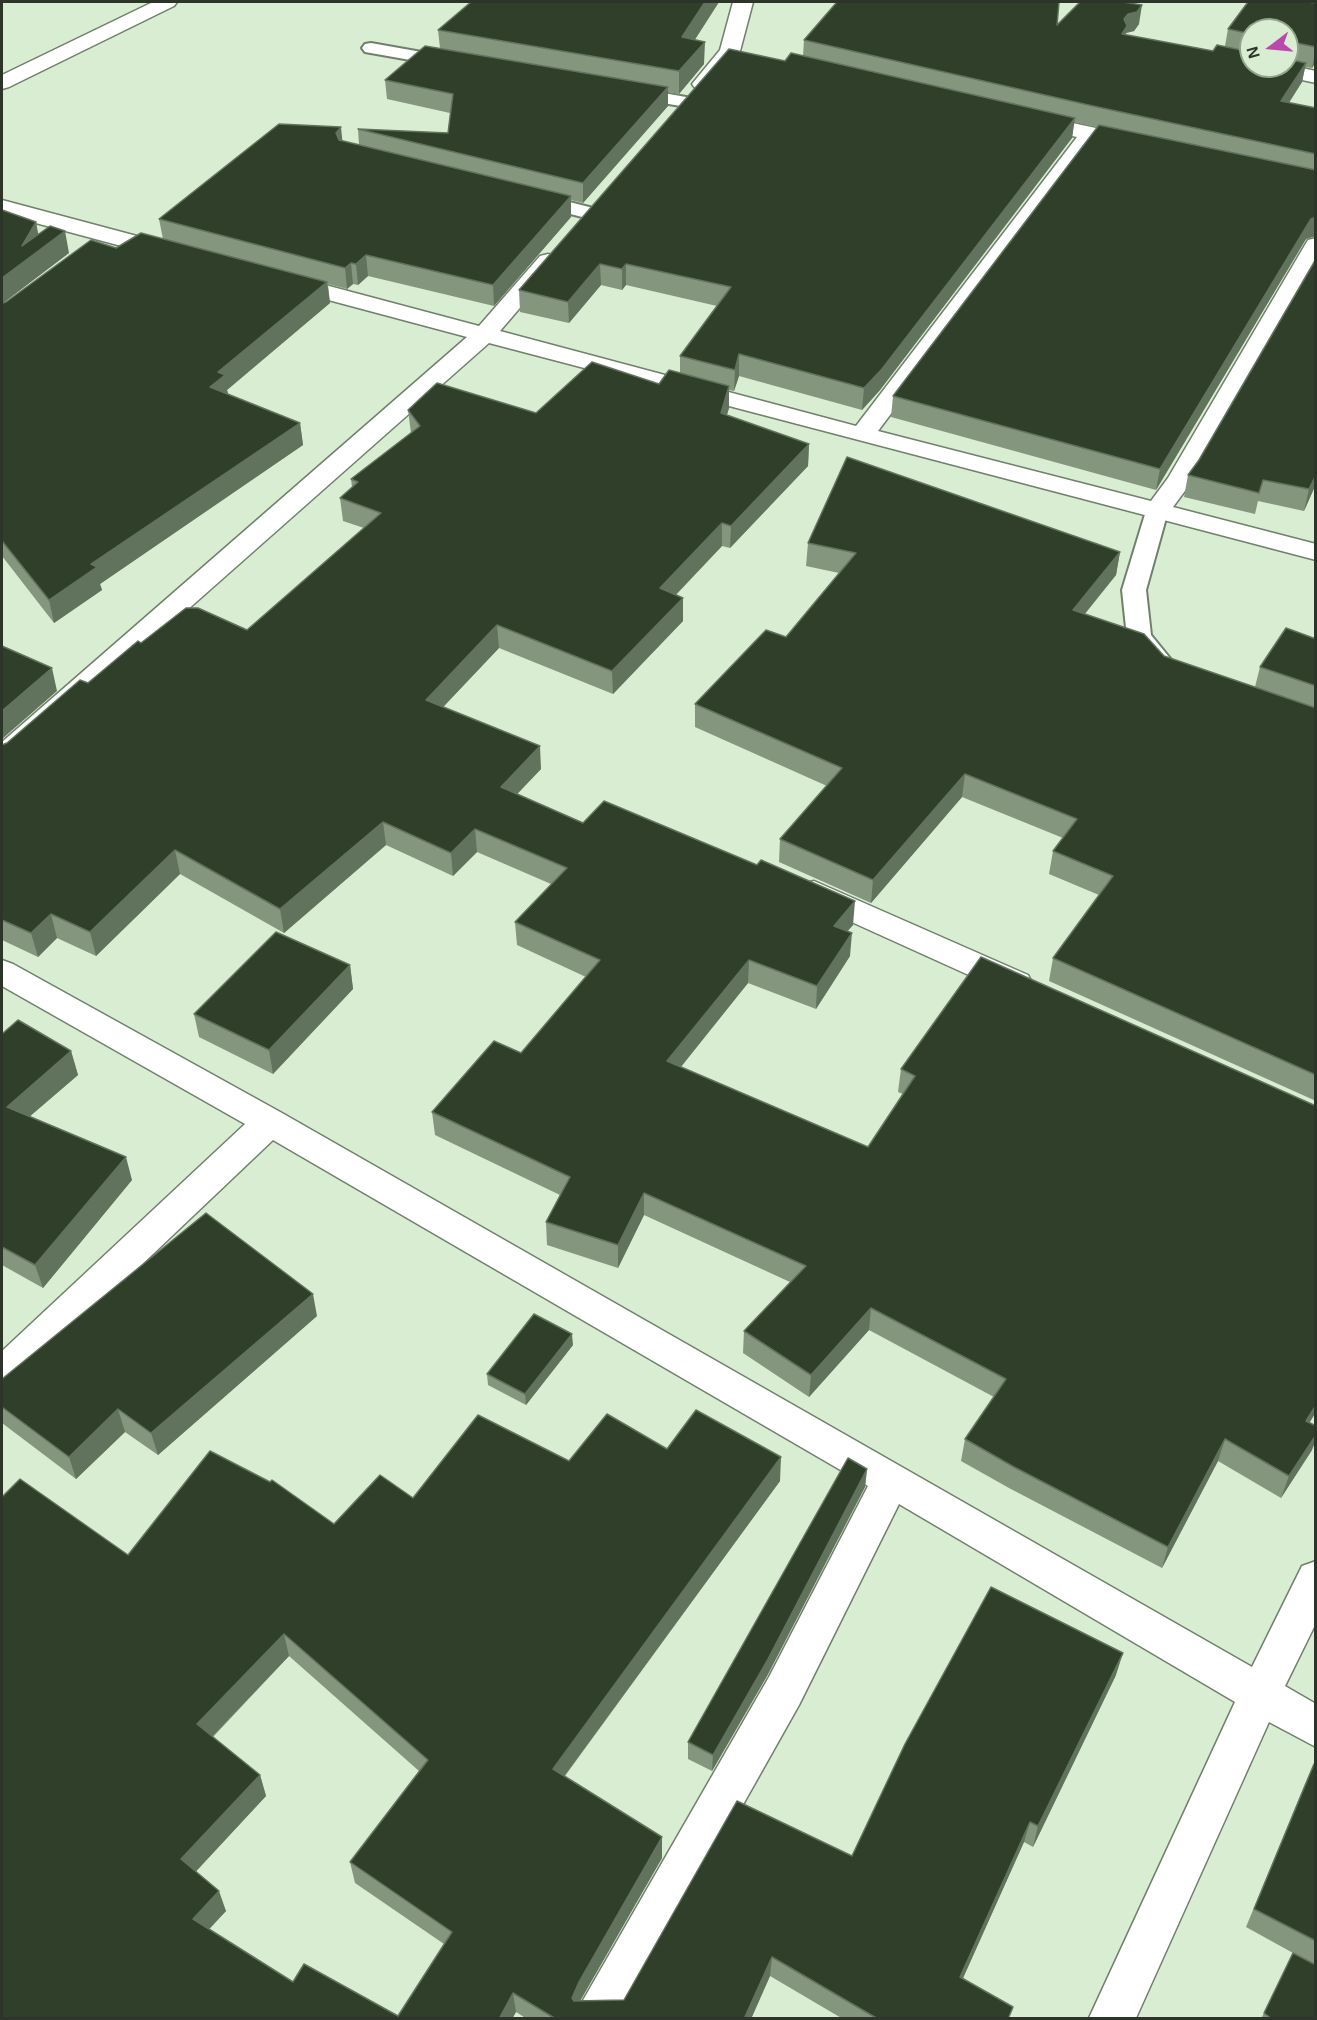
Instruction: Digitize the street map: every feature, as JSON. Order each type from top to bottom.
[{"type":"street","points":[[2,83],[167,2]]},
{"type":"street","points":[[678,111],[741,54],[743,2]]},
{"type":"street","points":[[1299,73],[1316,77]]},
{"type":"street","points":[[1009,115],[1158,148]]},
{"type":"street","points":[[862,435],[1090,134]]},
{"type":"street","points":[[2,207],[100,243],[189,257]]},
{"type":"street","points":[[2,758],[486,333],[582,222]]},
{"type":"street","points":[[1157,511],[1180,480],[1316,245]]},
{"type":"street","points":[[258,275],[486,333],[862,435],[1316,552]]},
{"type":"street","points":[[786,880],[1046,996]]},
{"type":"street","points":[[2,972],[270,1122],[891,1479],[1316,1727]]},
{"type":"street","points":[[2,1374],[270,1122]]},
{"type":"street","points":[[598,2019],[784,1690],[891,1479]]},
{"type":"street","points":[[1112,2019],[1260,1694],[1316,1579]]},
{"type":"lane","points":[[371,48],[464,64]]},
{"type":"lane","points":[[616,90],[678,111]]},
{"type":"lane","points":[[521,196],[582,222]]},
{"type":"lane","points":[[1157,511],[1134,590],[1138,638],[1169,671],[1180,675]]},
{"type":"building","points":[[471,2],[705,2],[682,37],[705,42],[679,71],[438,30]]},
{"type":"building","points":[[837,2],[1059,2],[1057,25],[1080,2],[1123,2],[1142,5],[1137,12],[1128,14],[1124,19],[1127,26],[1122,34],[1213,51],[1217,45],[1239,50],[1239,78],[1296,78],[1281,101],[1316,108],[1316,154],[1093,106],[804,40]]},
{"type":"building","points":[[1248,2],[1316,3],[1316,47],[1299,44],[1299,18],[1239,18],[1239,31],[1228,29]]},
{"type":"building","points":[[425,46],[668,87],[583,183],[358,129],[448,133],[453,94],[385,80]]},
{"type":"building","points":[[729,49],[785,61],[791,53],[1075,118],[882,369],[864,388],[739,354],[735,370],[680,356],[731,287],[626,264],[622,269],[600,264],[568,302],[519,290]]},
{"type":"building","points":[[1299,62],[1306,63],[1299,74]]},
{"type":"building","points":[[279,124],[341,127],[336,133],[339,140],[571,196],[493,285],[366,255],[356,264],[351,263],[345,268],[159,219]]},
{"type":"building","points":[[1099,125],[1316,170],[1316,217],[1311,219],[1160,469],[893,396]]},
{"type":"building","points":[[2,210],[36,222],[22,246],[50,226],[65,231],[2,278]]},
{"type":"building","points":[[141,233],[327,282],[218,372],[225,375],[210,387],[300,423],[91,564],[97,567],[49,600],[2,541],[2,303],[91,240],[116,248]]},
{"type":"building","points":[[1316,259],[1316,475],[1309,489],[1263,480],[1259,493],[1188,475],[1199,460]]},
{"type":"building","points":[[592,362],[659,384],[669,370],[729,386],[721,413],[809,444],[731,526],[722,523],[660,588],[683,598],[612,671],[497,625],[426,700],[540,746],[501,787],[583,823],[604,801],[757,865],[761,860],[855,901],[834,926],[852,933],[817,986],[749,960],[667,1061],[868,1147],[915,1076],[901,1069],[981,957],[1316,1106],[1316,1405],[1306,1421],[1316,1426],[1316,1435],[1289,1476],[1225,1439],[1168,1547],[965,1439],[1006,1379],[871,1308],[811,1375],[744,1331],[806,1266],[644,1193],[618,1245],[546,1222],[570,1177],[432,1112],[494,1041],[521,1053],[600,960],[515,922],[567,868],[475,829],[451,853],[383,822],[280,909],[175,850],[90,932],[51,914],[31,933],[2,920],[2,745],[80,680],[88,683],[138,641],[141,643],[186,608],[198,608],[247,630],[381,513],[340,498],[358,482],[351,479],[420,426],[408,410],[437,383],[536,413]]},
{"type":"building","points":[[847,457],[1120,552],[1073,610],[1144,634],[1164,656],[1316,708],[1316,1075],[1053,958],[1113,876],[1053,851],[1077,819],[965,774],[873,880],[780,839],[842,768],[695,704],[766,630],[786,637],[856,553],[808,543]]},
{"type":"building","points":[[1286,628],[1316,639],[1316,686],[1260,667]]},
{"type":"building","points":[[2,646],[52,668],[2,711]]},
{"type":"building","points":[[276,932],[350,965],[269,1050],[194,1014]]},
{"type":"building","points":[[18,1020],[71,1051],[7,1107],[126,1157],[35,1265],[2,1247],[2,1034]]},
{"type":"building","points":[[206,1213],[313,1294],[151,1433],[118,1409],[69,1457],[2,1407],[2,1379]]},
{"type":"building","points":[[534,1314],[572,1334],[525,1394],[487,1374]]},
{"type":"building","points":[[696,1410],[781,1457],[553,1769],[662,1837],[572,1998],[574,2001],[624,2000],[737,1801],[852,1856],[905,1744],[991,1587],[1123,1653],[1038,1826],[1030,1822],[960,1977],[1013,2007],[1008,2019],[878,2019],[772,1957],[744,2019],[556,2019],[513,1993],[499,2019],[2,2019],[2,1497],[20,1479],[128,1555],[210,1451],[270,1482],[272,1480],[334,1524],[380,1475],[413,1498],[478,1415],[569,1461],[607,1414],[667,1449]],"holes":[[[284,1634],[428,1760],[350,1862],[452,1932],[398,2016],[304,1964],[293,1982],[193,1919],[219,1891],[181,1859],[260,1775],[197,1724]]]},
{"type":"building","points":[[848,1458],[867,1469],[768,1659],[713,1755],[688,1742]]},
{"type":"building","points":[[1314,1764],[1316,1765],[1316,1941],[1254,1909]]},
{"type":"building","points":[[1293,1953],[1316,1965],[1316,2019],[1272,2019],[1264,2013]]}]
